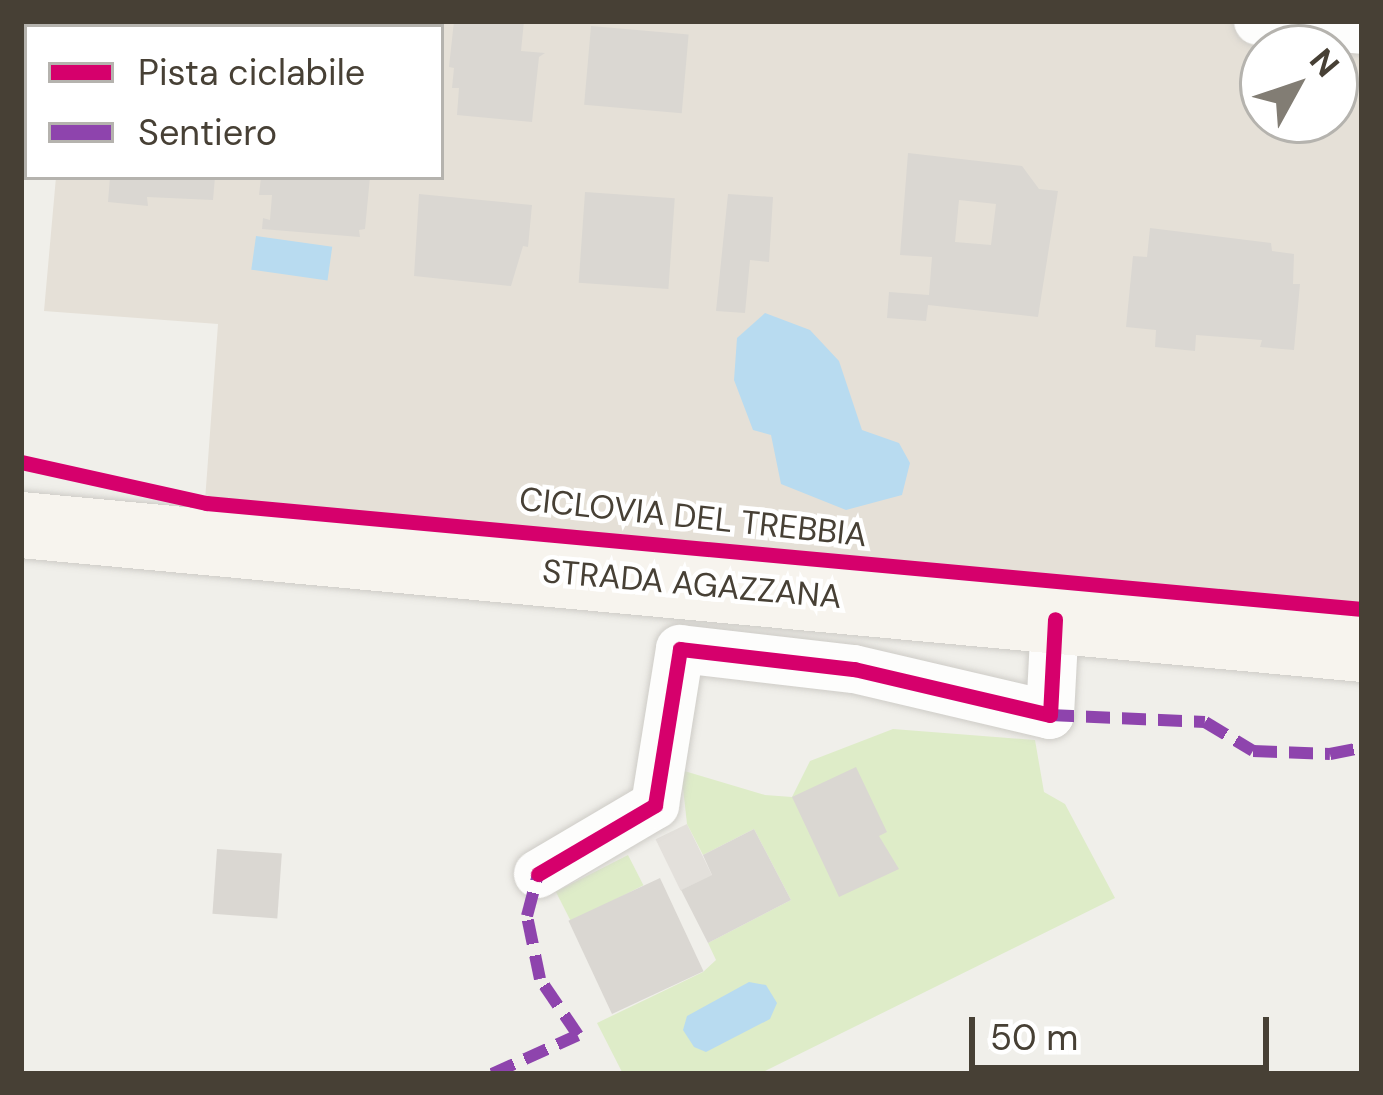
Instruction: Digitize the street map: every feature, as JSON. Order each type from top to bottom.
[{"type":"main road","name":"STRADA AGAZZANA","points":[[21,525],[1362,649]]},
{"type":"street","points":[[1275,22],[1362,30]]},
{"type":"street","points":[[538,874],[656,806],[680,649],[854,669],[1050,715],[1054,619]]},
{"type":"shaded area","points":[[70,21],[1362,21],[1362,633],[203,528],[218,324],[44,311],[56,180],[444,180],[444,24]]},
{"type":"shaded area","points":[[687,824],[712,875],[681,891],[656,839]]},
{"type":"green space","points":[[893,729],[1035,740],[1044,792],[1065,804],[1115,898],[759,1074],[623,1074],[597,1023],[703,972],[716,960],[708,943],[791,900],[754,829],[703,855],[687,824],[681,770],[765,795],[792,797],[810,761]]},
{"type":"green space","points":[[628,855],[643,885],[571,922],[556,892]]},
{"type":"water","points":[[256,236],[332,247],[328,280],[251,270]]},
{"type":"water","points":[[765,313],[810,330],[839,361],[862,430],[899,443],[910,463],[902,495],[846,510],[781,484],[771,435],[753,430],[734,380],[737,338]]},
{"type":"water","points":[[749,982],[766,985],[777,1003],[770,1019],[706,1052],[694,1047],[683,1030],[687,1016]]},
{"type":"building","points":[[94,21],[209,21],[209,24]]},
{"type":"building","points":[[276,21],[377,21],[377,24]]},
{"type":"building","points":[[454,21],[524,21],[521,51],[545,53],[539,57],[532,122],[457,115],[459,88],[452,88],[454,68],[449,67]]},
{"type":"building","points":[[591,26],[689,35],[682,113],[584,105]]},
{"type":"building","points":[[908,153],[1022,166],[1039,189],[1058,191],[1038,317],[928,305],[926,321],[887,318],[889,292],[929,295],[932,257],[900,255]],"holes":[[[959,200],[996,204],[991,245],[955,242]]]},
{"type":"building","points":[[110,180],[215,180],[213,200],[147,197],[148,206],[108,202]]},
{"type":"building","points":[[261,180],[370,180],[360,237],[262,229],[263,218],[270,220],[272,195],[259,195]]},
{"type":"building","points":[[585,192],[675,198],[668,289],[579,283]]},
{"type":"building","points":[[419,194],[532,205],[528,247],[523,246],[511,286],[414,276]]},
{"type":"building","points":[[728,194],[773,197],[769,262],[750,260],[745,313],[716,311]]},
{"type":"building","points":[[1150,228],[1271,243],[1272,251],[1294,254],[1293,284],[1300,284],[1294,350],[1260,347],[1262,340],[1196,335],[1195,351],[1155,347],[1156,330],[1126,327],[1133,256],[1147,257]]},
{"type":"building","points":[[856,767],[887,832],[879,836],[899,869],[839,897],[792,797]]},
{"type":"building","points":[[754,829],[791,900],[708,943],[681,890],[712,875],[703,855]]},
{"type":"building","points":[[217,849],[282,854],[277,918],[212,914]]},
{"type":"building","points":[[660,878],[704,971],[612,1014],[568,921]]},
{"type":"marked path","points":[[1050,715],[1205,722],[1253,751],[1330,754],[1362,748]]},
{"type":"marked path","points":[[492,1074],[578,1035],[540,979],[527,916],[538,874]]},
{"type":"cycle path","name":"CICLOVIA DEL TREBBIA","points":[[21,462],[206,503],[1362,609]]},
{"type":"cycle path","points":[[538,874],[655,805],[680,649],[854,669],[1050,715],[1055,619]]}]
